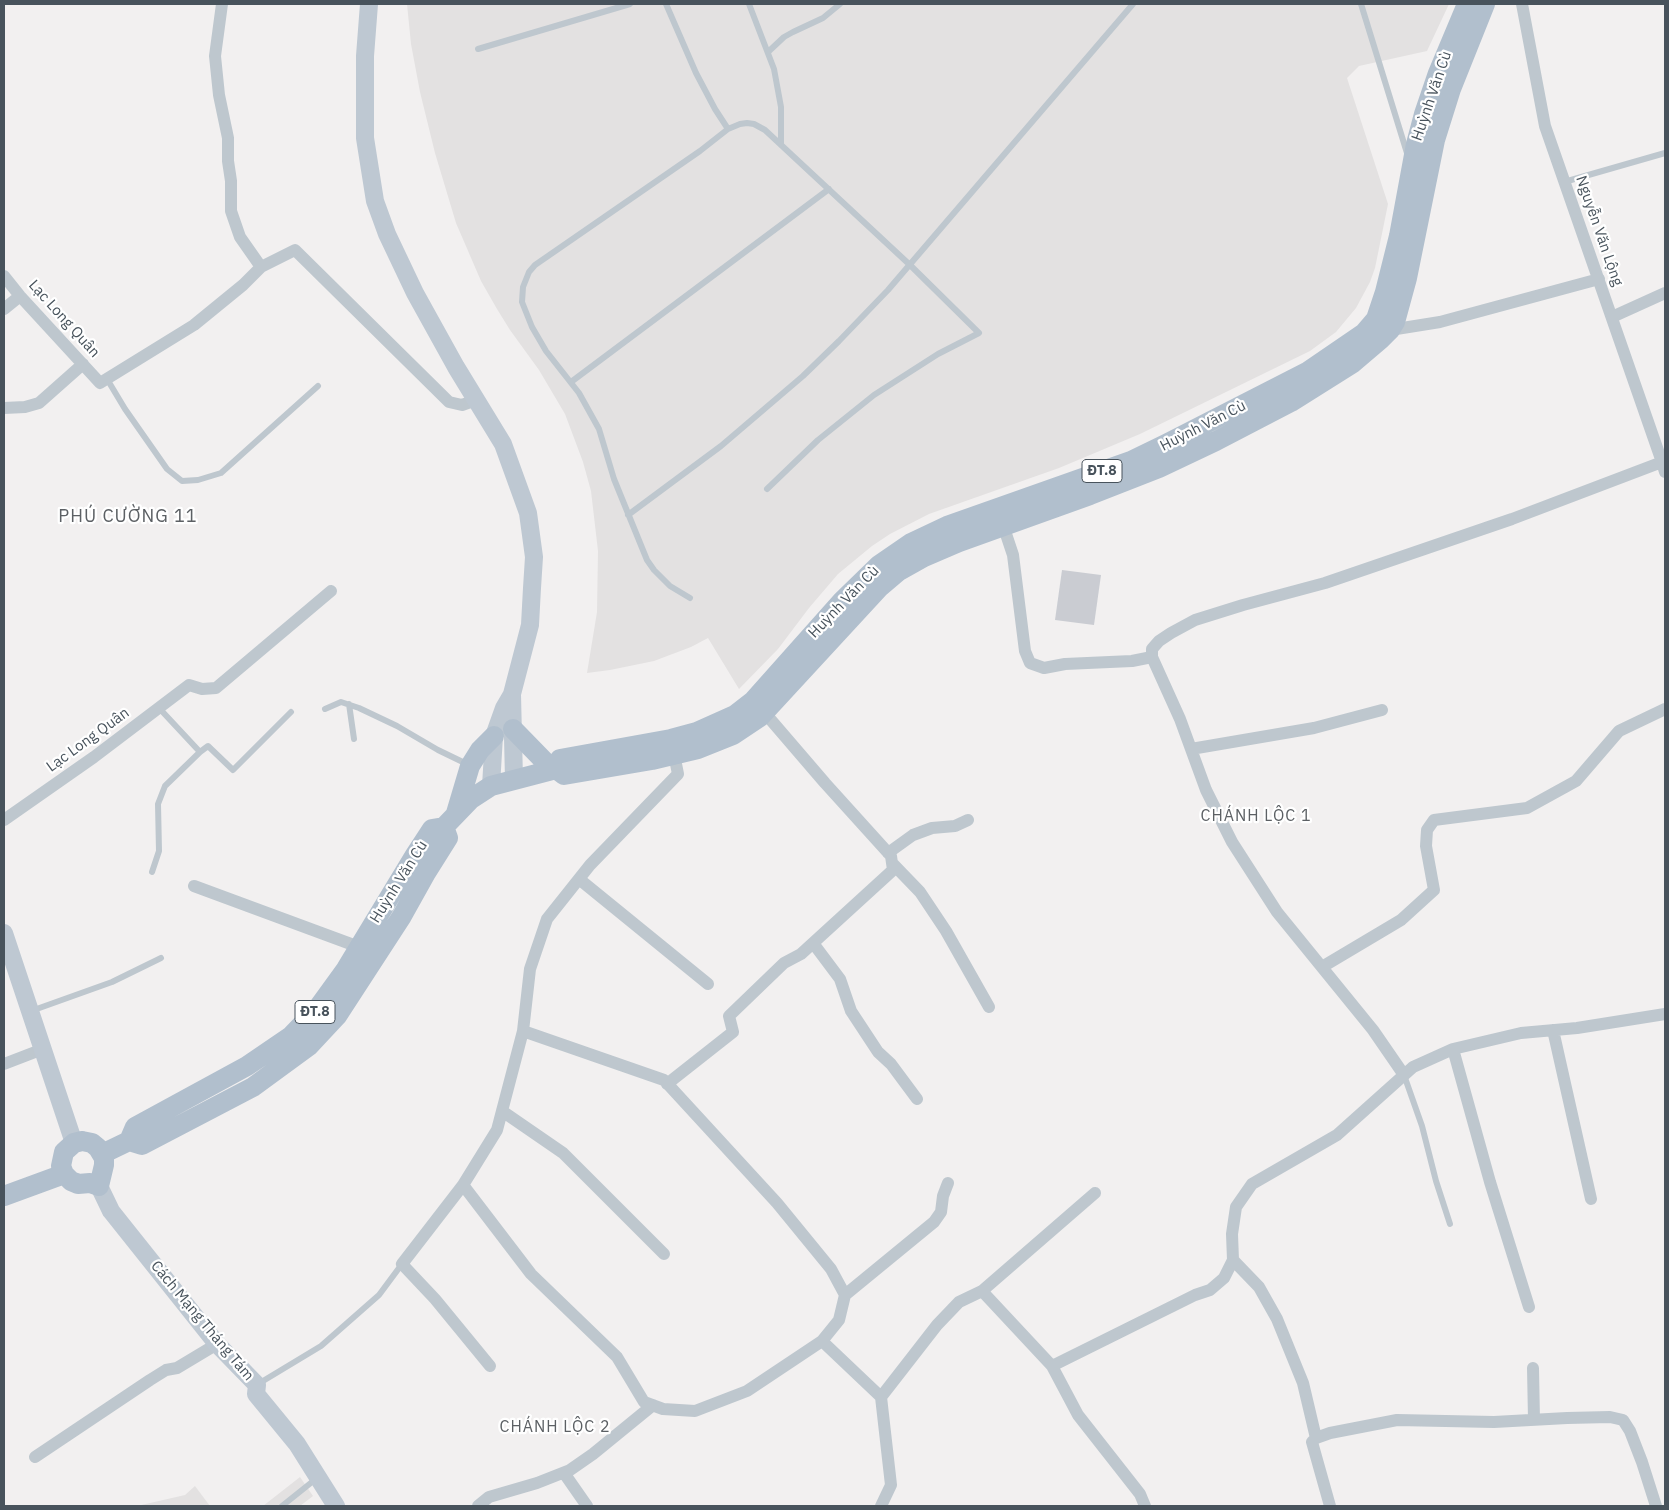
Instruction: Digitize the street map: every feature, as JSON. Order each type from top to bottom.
[{"type":"main road","name":"Huỳnh Văn Cù","points":[[673,747],[743,710],[754,701],[842,601],[879,565],[911,543],[947,526],[1130,461],[1307,372],[1364,333],[1376,319],[1385,292],[1399,236],[1416,144],[1432,88],[1467,4]]},
{"type":"main road","points":[[513,730],[554,769],[564,775],[673,747],[698,749],[733,735],[746,728],[764,712],[873,594],[899,571],[924,557],[1159,468],[1291,402],[1353,363],[1390,330],[1398,313],[1438,132],[1451,89],[1485,4]]},
{"type":"main road","points":[[1364,333],[1390,330]]},
{"type":"main road","points":[[102,1154],[129,1141],[142,1145],[253,1087],[309,1046],[332,1022],[346,985],[402,916],[448,838],[450,822],[470,766],[480,750],[494,736]]},
{"type":"main road","name":"Huỳnh Văn Cù","points":[[346,985],[359,947],[432,829],[450,822],[471,799],[491,786],[554,769]]},
{"type":"main road","points":[[82,1141],[92,1143],[102,1154],[104,1165],[99,1186],[78,1184],[64,1174],[61,1166],[64,1152],[74,1143],[82,1141]]},
{"type":"main road","points":[[4,1196],[64,1174]]},
{"type":"street","points":[[222,4],[215,56],[219,96],[228,138],[228,161],[231,181],[230,211],[240,237],[261,267]]},
{"type":"street","points":[[369,4],[365,56],[365,138],[375,201],[387,234],[415,293],[456,367],[503,444],[528,513],[534,557],[530,626],[512,694],[504,708],[494,736],[491,786]]},
{"type":"street","name":"Nguyễn Văn Lộng","points":[[1522,4],[1545,126],[1664,465]]},
{"type":"street","points":[[104,381],[194,325],[243,285],[261,267],[295,250],[449,402],[462,405],[476,400]]},
{"type":"street","name":"Lạc Long Quân","points":[[4,276],[83,364],[104,381]]},
{"type":"street","points":[[1390,330],[1440,322],[1599,280]]},
{"type":"street","points":[[1612,317],[1665,292]]},
{"type":"street","points":[[4,308],[20,296]]},
{"type":"street","points":[[4,408],[25,408],[39,403],[83,364]]},
{"type":"street","points":[[1404,1075],[1373,1030],[1277,912],[1232,842],[1206,790],[1180,719],[1152,657],[1152,649],[1170,633],[1195,620],[1243,605],[1325,584],[1664,465]]},
{"type":"street","points":[[1003,526],[1013,555],[1025,651],[1030,663],[1044,668],[1065,664],[1132,661],[1152,657]]},
{"type":"street","name":"Lạc Long Quân","points":[[4,820],[94,757],[189,685],[202,689],[216,688],[331,591]]},
{"type":"street","points":[[512,694],[514,780]]},
{"type":"street","points":[[1322,967],[1401,920],[1434,890],[1426,846],[1427,830],[1434,820],[1528,808],[1576,781],[1620,731],[1665,709]]},
{"type":"street","points":[[1191,749],[1314,728],[1382,710]]},
{"type":"street","points":[[764,712],[920,892],[988,1007]]},
{"type":"street","points":[[490,1366],[435,1299],[402,1264],[462,1185],[497,1130],[523,1031],[530,969],[547,919],[590,865],[678,774],[673,747]]},
{"type":"street","points":[[668,1084],[734,1032],[729,1016],[784,963],[801,954],[893,870],[890,859],[899,844],[913,835],[932,828],[955,826],[968,820]]},
{"type":"street","points":[[579,879],[708,984]]},
{"type":"street","points":[[194,886],[359,947]]},
{"type":"street","points":[[4,933],[74,1143]]},
{"type":"street","points":[[813,943],[840,979],[851,1011],[878,1052],[892,1064],[917,1099]]},
{"type":"street","points":[[1052,1366],[1195,1295],[1210,1290],[1224,1278],[1233,1260],[1232,1234],[1236,1207],[1252,1184],[1337,1135],[1413,1067],[1453,1049],[1521,1033],[1577,1028],[1665,1014]]},
{"type":"street","points":[[1553,1030],[1591,1200]]},
{"type":"street","points":[[523,1031],[664,1080],[777,1203],[831,1269],[845,1295]]},
{"type":"street","points":[[4,1064],[43,1049]]},
{"type":"street","points":[[1453,1049],[1490,1182],[1529,1307]]},
{"type":"street","points":[[502,1111],[563,1153],[664,1254]]},
{"type":"street","points":[[462,1185],[531,1274],[617,1357],[644,1402],[663,1409],[694,1410],[747,1391],[822,1341],[839,1320],[845,1295],[934,1222],[941,1212],[943,1196],[948,1184]]},
{"type":"street","name":"Cách Mạng Tháng Tám","points":[[99,1186],[111,1211],[217,1344],[256,1385],[256,1394],[297,1444],[336,1506]]},
{"type":"street","points":[[881,1397],[938,1325],[959,1302],[982,1291],[1095,1194]]},
{"type":"street","points":[[1233,1260],[1260,1287],[1277,1318],[1303,1383],[1316,1438]]},
{"type":"street","points":[[982,1291],[1052,1366],[1078,1415],[1140,1494],[1145,1506]]},
{"type":"street","points":[[822,1341],[881,1397],[891,1484],[881,1506]]},
{"type":"street","points":[[35,1457],[166,1370],[177,1368],[217,1344]]},
{"type":"street","points":[[1533,1368],[1534,1420]]},
{"type":"street","points":[[478,1506],[488,1497],[537,1484],[564,1473],[593,1454],[653,1405]]},
{"type":"street","points":[[1330,1506],[1312,1442],[1316,1438],[1353,1428],[1397,1420],[1494,1422],[1610,1417],[1623,1420],[1630,1431],[1656,1506]]},
{"type":"street","points":[[564,1473],[586,1506]]},
{"type":"lane","points":[[478,49],[630,4]]},
{"type":"lane","points":[[666,4],[696,73],[728,129]]},
{"type":"lane","points":[[749,4],[774,70],[781,107],[781,144]]},
{"type":"lane","points":[[768,52],[784,37],[823,18],[840,4]]},
{"type":"lane","points":[[628,515],[721,446],[803,376],[839,342],[910,265],[1133,4]]},
{"type":"lane","points":[[1361,4],[1412,166]]},
{"type":"lane","points":[[690,598],[670,586],[654,570],[642,550],[614,479],[599,430],[590,411],[571,382],[546,351],[532,327],[522,302],[523,287],[529,272],[535,265],[706,147],[728,129],[740,124],[754,124],[765,130],[910,265],[979,333],[938,354],[874,395],[818,440],[768,490]]},
{"type":"lane","points":[[1564,182],[1665,154]]},
{"type":"lane","points":[[571,382],[829,189]]},
{"type":"lane","points":[[104,381],[167,469],[182,481],[198,480],[221,472],[318,386]]},
{"type":"lane","points":[[325,709],[341,702],[349,704],[397,726],[470,766]]},
{"type":"lane","points":[[349,704],[354,739]]},
{"type":"lane","points":[[159,708],[200,752]]},
{"type":"lane","points":[[152,872],[159,851],[158,804],[165,786],[208,746],[233,770],[291,712]]},
{"type":"lane","points":[[30,1011],[112,982],[161,958]]},
{"type":"lane","points":[[1404,1075],[1422,1126],[1436,1181],[1450,1224]]},
{"type":"lane","points":[[256,1385],[322,1346],[379,1295],[402,1264]]},
{"type":"lane","points":[[282,1506],[318,1477]]},
{"type":"shaded area","points":[[407,4],[1449,4],[1427,51],[1359,66],[1347,78],[1388,204],[1375,268],[1370,282],[1356,308],[1336,332],[1310,351],[1140,434],[1059,468],[929,514],[890,534],[838,574],[778,649],[739,689],[708,638],[691,647],[654,661],[587,673],[597,612],[598,551],[591,491],[583,462],[565,414],[539,370],[510,330],[481,281],[456,223],[435,153],[420,92],[411,44]]},
{"type":"shaded area","points":[[300,1477],[313,1496],[300,1506],[263,1506]]},
{"type":"shaded area","points":[[195,1486],[210,1506],[137,1506],[185,1495]]},
{"type":"building","points":[[1062,570],[1101,575],[1094,625],[1055,620]]},
{"type":"district","name":"PHÚ CƯỜNG 11","points":[[128,517]]},
{"type":"district","name":"CHÁNH LỘC 1","points":[[1256,816]]},
{"type":"district","name":"CHÁNH LỘC 2","points":[[555,1427]]}]
